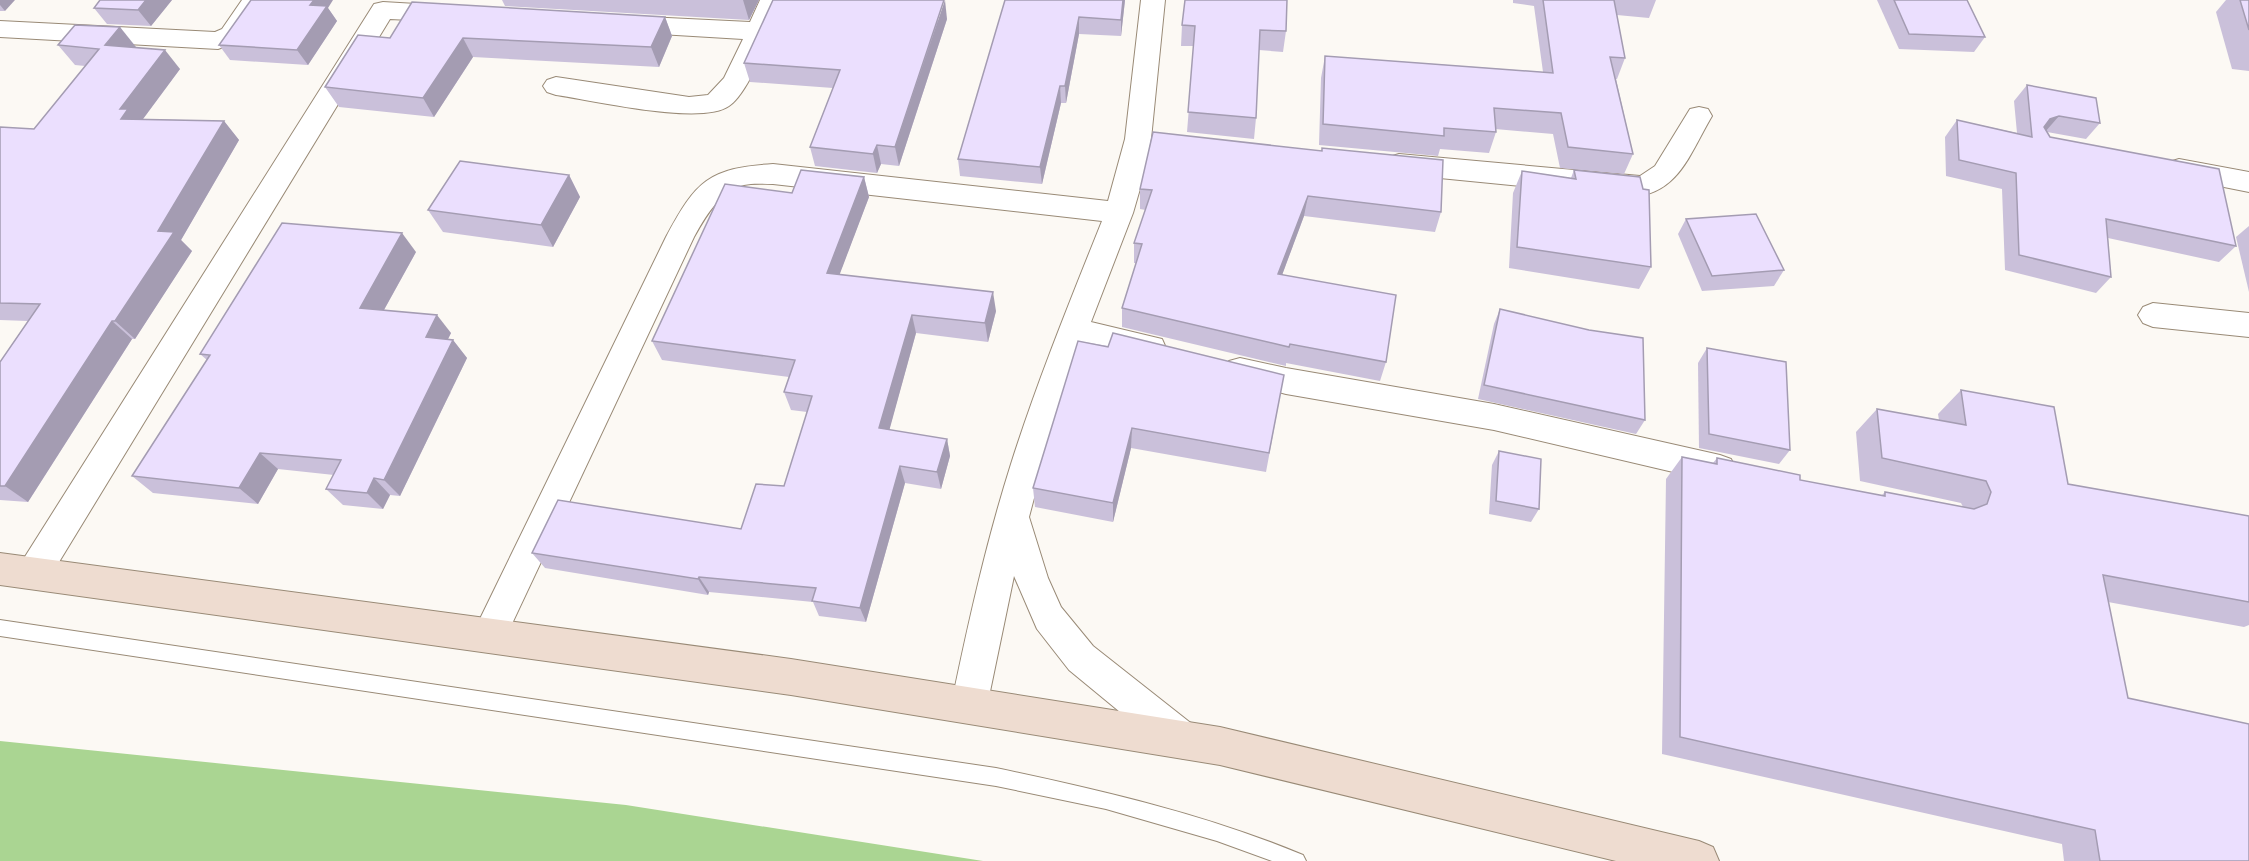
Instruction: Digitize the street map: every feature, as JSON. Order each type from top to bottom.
[{"type":"main road","points":[[17,572],[791,676],[1220,746],[1699,861]]},
{"type":"street","points":[[0,29],[218,41],[231,35],[255,0]]},
{"type":"street","points":[[556,86],[690,106],[705,105],[720,99],[732,85],[772,0]]},
{"type":"street","points":[[969,706],[990,604],[1012,515],[1073,330],[1150,140],[1153,0]]},
{"type":"street","points":[[17,572],[383,10],[476,15]]},
{"type":"street","points":[[605,22],[758,31]]},
{"type":"street","points":[[1373,162],[1631,187],[1646,186],[1665,173],[1699,116]]},
{"type":"street","points":[[2159,165],[2249,182]]},
{"type":"street","points":[[489,636],[680,237],[697,204],[720,184],[741,175],[773,174],[1119,213]]},
{"type":"street","points":[[2153,315],[2249,325]]},
{"type":"street","points":[[1073,330],[1174,354]]},
{"type":"street","points":[[1208,362],[1286,381],[1494,417],[1743,474]]},
{"type":"street","points":[[1012,515],[1031,578],[1049,618],[1081,658],[1184,741]]},
{"type":"lane","points":[[0,628],[996,777],[1106,800],[1217,832],[1297,861]]},
{"type":"green space","points":[[0,741],[626,805],[983,861],[0,861]]},
{"type":"building","points":[[100,0],[146,0],[138,10],[94,8]]},
{"type":"building","points":[[251,0],[314,0],[310,5],[327,6],[297,50],[219,45]]},
{"type":"building","points":[[773,0],[944,0],[895,147],[877,145],[873,154],[810,147],[840,70],[744,63]]},
{"type":"building","points":[[1005,0],[1123,0],[1121,20],[1079,17],[1065,86],[1060,86],[1040,167],[958,159]]},
{"type":"building","points":[[1185,0],[1287,0],[1286,31],[1260,30],[1256,118],[1188,112],[1195,26],[1182,25]]},
{"type":"building","points":[[1543,0],[1614,0],[1625,58],[1610,57],[1633,154],[1568,147],[1561,113],[1494,108],[1496,132],[1444,128],[1444,136],[1323,124],[1325,56],[1553,73]]},
{"type":"building","points":[[1894,0],[1967,0],[1985,37],[1909,34]]},
{"type":"building","points":[[2240,0],[2249,0],[2249,30]]},
{"type":"building","points":[[412,2],[665,17],[651,47],[463,38],[423,98],[325,87],[358,35],[390,38]]},
{"type":"building","points":[[75,25],[120,27],[105,45],[165,50],[120,109],[128,109],[121,119],[224,121],[158,231],[174,232],[115,321],[112,321],[5,486],[0,486],[0,362],[40,304],[0,303],[0,127],[34,129],[99,49],[58,45]]},
{"type":"building","points":[[2027,85],[2096,98],[2100,123],[2059,116],[2050,119],[2044,127],[2050,137],[2219,169],[2236,246],[2106,219],[2111,277],[2019,255],[2016,173],[1959,160],[1957,120],[2032,137]]},
{"type":"building","points":[[1153,132],[1322,151],[1322,148],[1443,160],[1441,212],[1308,196],[1278,274],[1396,295],[1386,362],[1290,344],[1289,347],[1122,308],[1142,244],[1134,243],[1152,190],[1140,189]]},
{"type":"building","points":[[460,161],[569,175],[541,225],[428,210]]},
{"type":"building","points":[[801,170],[864,177],[827,273],[993,292],[985,323],[912,315],[879,428],[947,439],[937,472],[900,466],[860,608],[812,601],[816,588],[699,577],[698,579],[532,553],[558,500],[741,529],[756,484],[784,486],[812,396],[784,392],[795,360],[652,341],[725,184],[792,193]]},
{"type":"building","points":[[1574,170],[1640,177],[1643,189],[1649,190],[1651,267],[1517,247],[1522,171],[1576,179]]},
{"type":"building","points":[[1756,214],[1784,270],[1712,276],[1686,219]]},
{"type":"building","points":[[282,223],[402,233],[360,308],[437,315],[426,337],[453,340],[384,480],[374,478],[367,493],[326,489],[341,460],[260,453],[239,488],[132,476],[210,355],[200,354]]},
{"type":"building","points":[[1500,309],[1589,330],[1643,338],[1645,420],[1484,385]]},
{"type":"building","points":[[1113,333],[1284,375],[1269,453],[1132,428],[1113,503],[1033,488],[1078,341],[1108,347]]},
{"type":"building","points":[[1707,348],[1786,362],[1790,450],[1709,434]]},
{"type":"building","points":[[1961,390],[2054,407],[2068,484],[2249,516],[2249,602],[2103,575],[2128,698],[2249,724],[2249,861],[2100,861],[2095,830],[1680,737],[1682,457],[1717,464],[1717,458],[1800,475],[1800,480],[1885,496],[1885,492],[1974,509],[1987,504],[1991,492],[1986,481],[1882,458],[1877,409],[1966,425]]},
{"type":"building","points":[[1499,451],[1541,459],[1539,509],[1496,501]]}]
